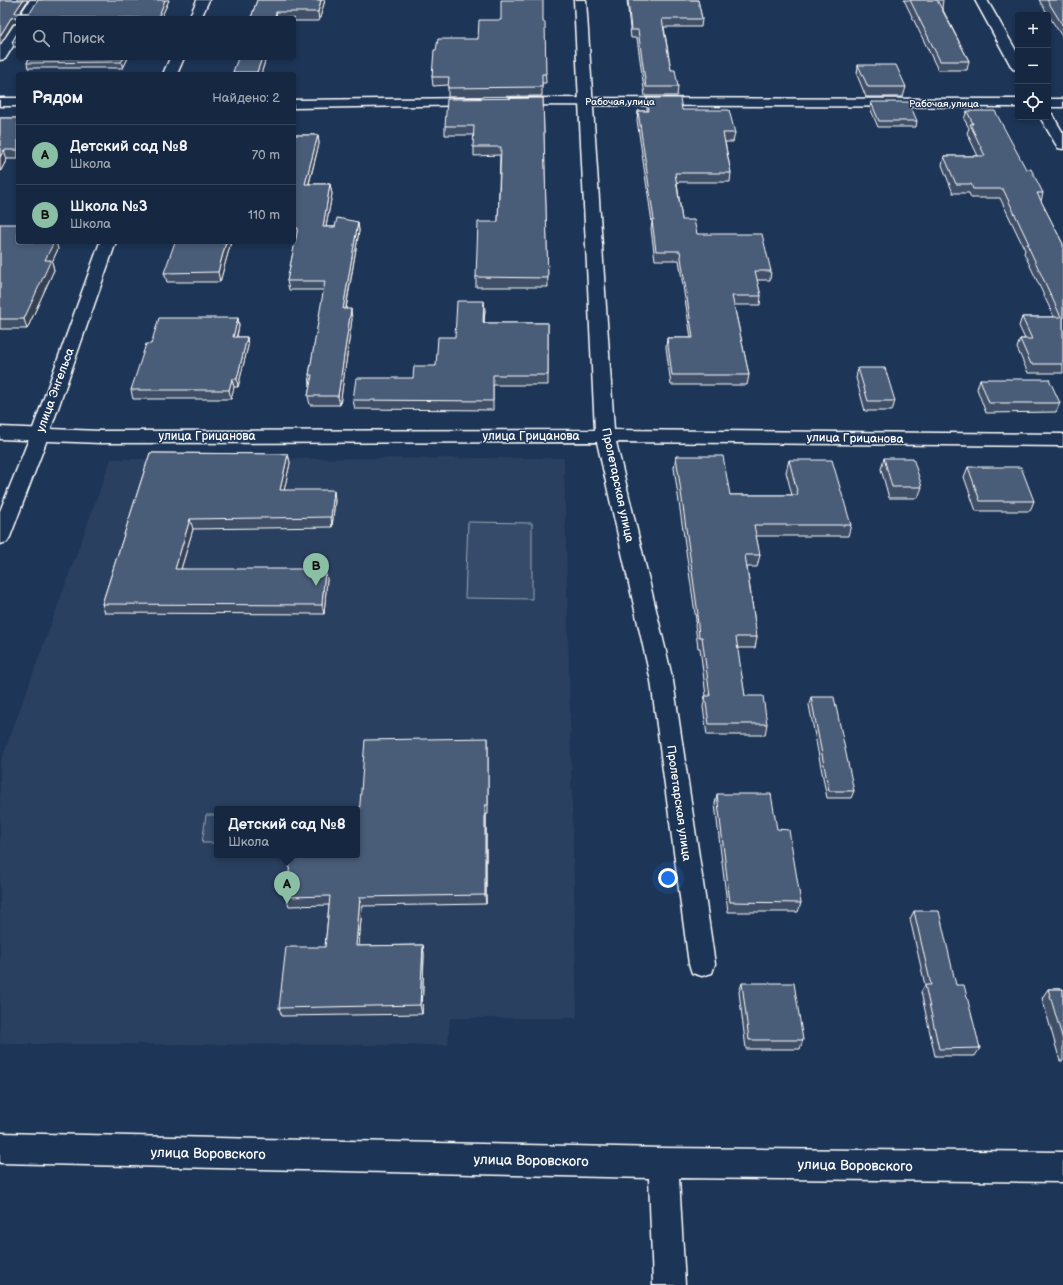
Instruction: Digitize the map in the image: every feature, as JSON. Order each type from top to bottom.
[{"type":"street","points":[[25,16],[36,0]]},
{"type":"street","points":[[196,16],[203,0]]},
{"type":"street","name":"Пролетарская улица","points":[[580,0],[584,101],[605,436],[662,682],[702,964]]},
{"type":"street","points":[[981,0],[1015,61]]},
{"type":"street","points":[[0,56],[16,31]]},
{"type":"street","points":[[171,72],[176,60]]},
{"type":"street","name":"Рабочая улица","points":[[296,104],[584,101],[1015,103]]},
{"type":"street","points":[[0,102],[16,102]]},
{"type":"street","points":[[1051,103],[1063,103]]},
{"type":"street","points":[[1049,120],[1063,145]]},
{"type":"street","name":"улица Энгельса","points":[[0,537],[40,434],[107,244]]},
{"type":"street","name":"улица Грицанова","points":[[0,433],[100,437],[605,436],[1063,440]]},
{"type":"street","name":"улица Воровского","points":[[0,1148],[662,1163],[1063,1167]]},
{"type":"street","points":[[662,1163],[669,1285]]},
{"type":"shaded area","points":[[564,458],[577,1018],[450,1018],[448,1045],[0,1044],[0,764],[111,459]]},
{"type":"shaded area","points":[[468,522],[532,523],[532,599],[465,598]]},
{"type":"shaded area","points":[[206,815],[214,815],[214,843],[202,843]]},
{"type":"building","points":[[0,0],[23,0],[15,13],[30,13],[38,0],[165,0],[159,16],[16,16],[11,18],[0,36]]},
{"type":"building","points":[[257,0],[321,0],[318,12],[276,12],[275,16],[252,16]]},
{"type":"building","points":[[501,0],[543,0],[546,74],[542,74],[542,87],[448,88],[449,77],[432,77],[434,50],[436,50],[438,39],[478,39],[479,20],[501,20]]},
{"type":"building","points":[[628,0],[698,0],[702,19],[662,19],[671,70],[675,70],[678,87],[646,87],[638,30],[631,30]]},
{"type":"building","points":[[910,0],[937,0],[969,61],[940,61]]},
{"type":"building","points":[[1047,0],[1063,0],[1063,26],[1052,8]]},
{"type":"building","points":[[16,35],[16,42],[12,42]]},
{"type":"building","points":[[28,60],[122,60],[121,62],[27,63]]},
{"type":"building","points":[[237,60],[261,60],[257,72],[233,72]]},
{"type":"building","points":[[858,65],[896,65],[906,87],[868,87]]},
{"type":"building","points":[[543,98],[548,278],[476,277],[478,222],[498,222],[501,147],[473,147],[474,126],[445,126],[447,99]]},
{"type":"building","points":[[647,98],[680,98],[682,110],[729,110],[735,133],[723,133],[731,173],[675,173],[682,220],[694,220],[697,234],[762,234],[771,271],[755,271],[761,296],[732,296],[749,375],[672,375],[667,338],[693,338],[680,251],[656,251],[652,220],[654,220],[638,111],[649,111]]},
{"type":"building","points":[[871,102],[909,102],[917,121],[879,121]]},
{"type":"building","points":[[967,111],[995,111],[1026,169],[1031,169],[1043,193],[1037,193],[1063,244],[1063,364],[1031,364],[1020,339],[1032,339],[1022,317],[1061,317],[1003,189],[973,189],[971,184],[956,184],[944,156],[985,156],[970,124],[973,124]]},
{"type":"building","points":[[0,118],[16,118],[16,150],[4,150],[0,157]]},
{"type":"building","points":[[296,135],[318,135],[305,184],[330,184],[323,227],[335,227],[337,218],[358,222],[343,309],[351,309],[338,396],[308,396],[312,375],[309,375],[325,281],[287,281],[295,244],[296,244],[298,228],[296,228]]},
{"type":"building","points":[[0,224],[16,224],[16,244],[53,244],[45,260],[51,260],[24,319],[0,319]]},
{"type":"building","points":[[174,244],[225,244],[218,272],[164,273]]},
{"type":"building","points":[[457,301],[484,301],[483,323],[548,323],[548,375],[493,375],[493,401],[353,400],[356,378],[413,378],[414,366],[436,366],[438,337],[455,337]]},
{"type":"building","points":[[159,318],[238,318],[233,337],[247,337],[237,379],[232,379],[229,390],[131,390],[146,344],[151,344]]},
{"type":"building","points":[[858,368],[885,368],[895,401],[868,401]]},
{"type":"building","points":[[980,379],[1049,379],[1060,403],[989,403]]},
{"type":"building","points":[[150,453],[288,454],[280,490],[334,490],[331,517],[190,519],[175,569],[325,569],[322,605],[102,604]]},
{"type":"building","points":[[676,456],[723,456],[730,495],[798,495],[789,460],[832,460],[851,525],[754,525],[760,555],[745,555],[757,637],[736,637],[745,696],[763,696],[767,724],[709,724],[705,696],[710,696],[702,637],[699,637],[698,614]]},
{"type":"building","points":[[884,458],[913,458],[922,487],[892,487]]},
{"type":"building","points":[[968,467],[1021,467],[1034,501],[980,501]]},
{"type":"building","points":[[811,697],[834,697],[854,791],[829,791]]},
{"type":"building","points":[[488,738],[488,805],[485,805],[485,895],[360,897],[356,946],[423,945],[420,1005],[279,1008],[286,947],[325,947],[330,896],[286,897],[291,858],[360,858],[360,806],[365,740]]},
{"type":"building","points":[[717,794],[771,794],[777,829],[789,830],[801,903],[730,902]]},
{"type":"building","points":[[914,911],[939,911],[956,985],[964,985],[980,1048],[939,1049],[925,985],[931,985]]},
{"type":"building","points":[[742,983],[794,983],[803,1040],[749,1040]]},
{"type":"building","points":[[1048,989],[1063,989],[1063,1040]]},
{"type":"place","name":"Школа №3","points":[[316,586]]},
{"type":"place","name":"Детский сад №8","points":[[287,904]]}]
